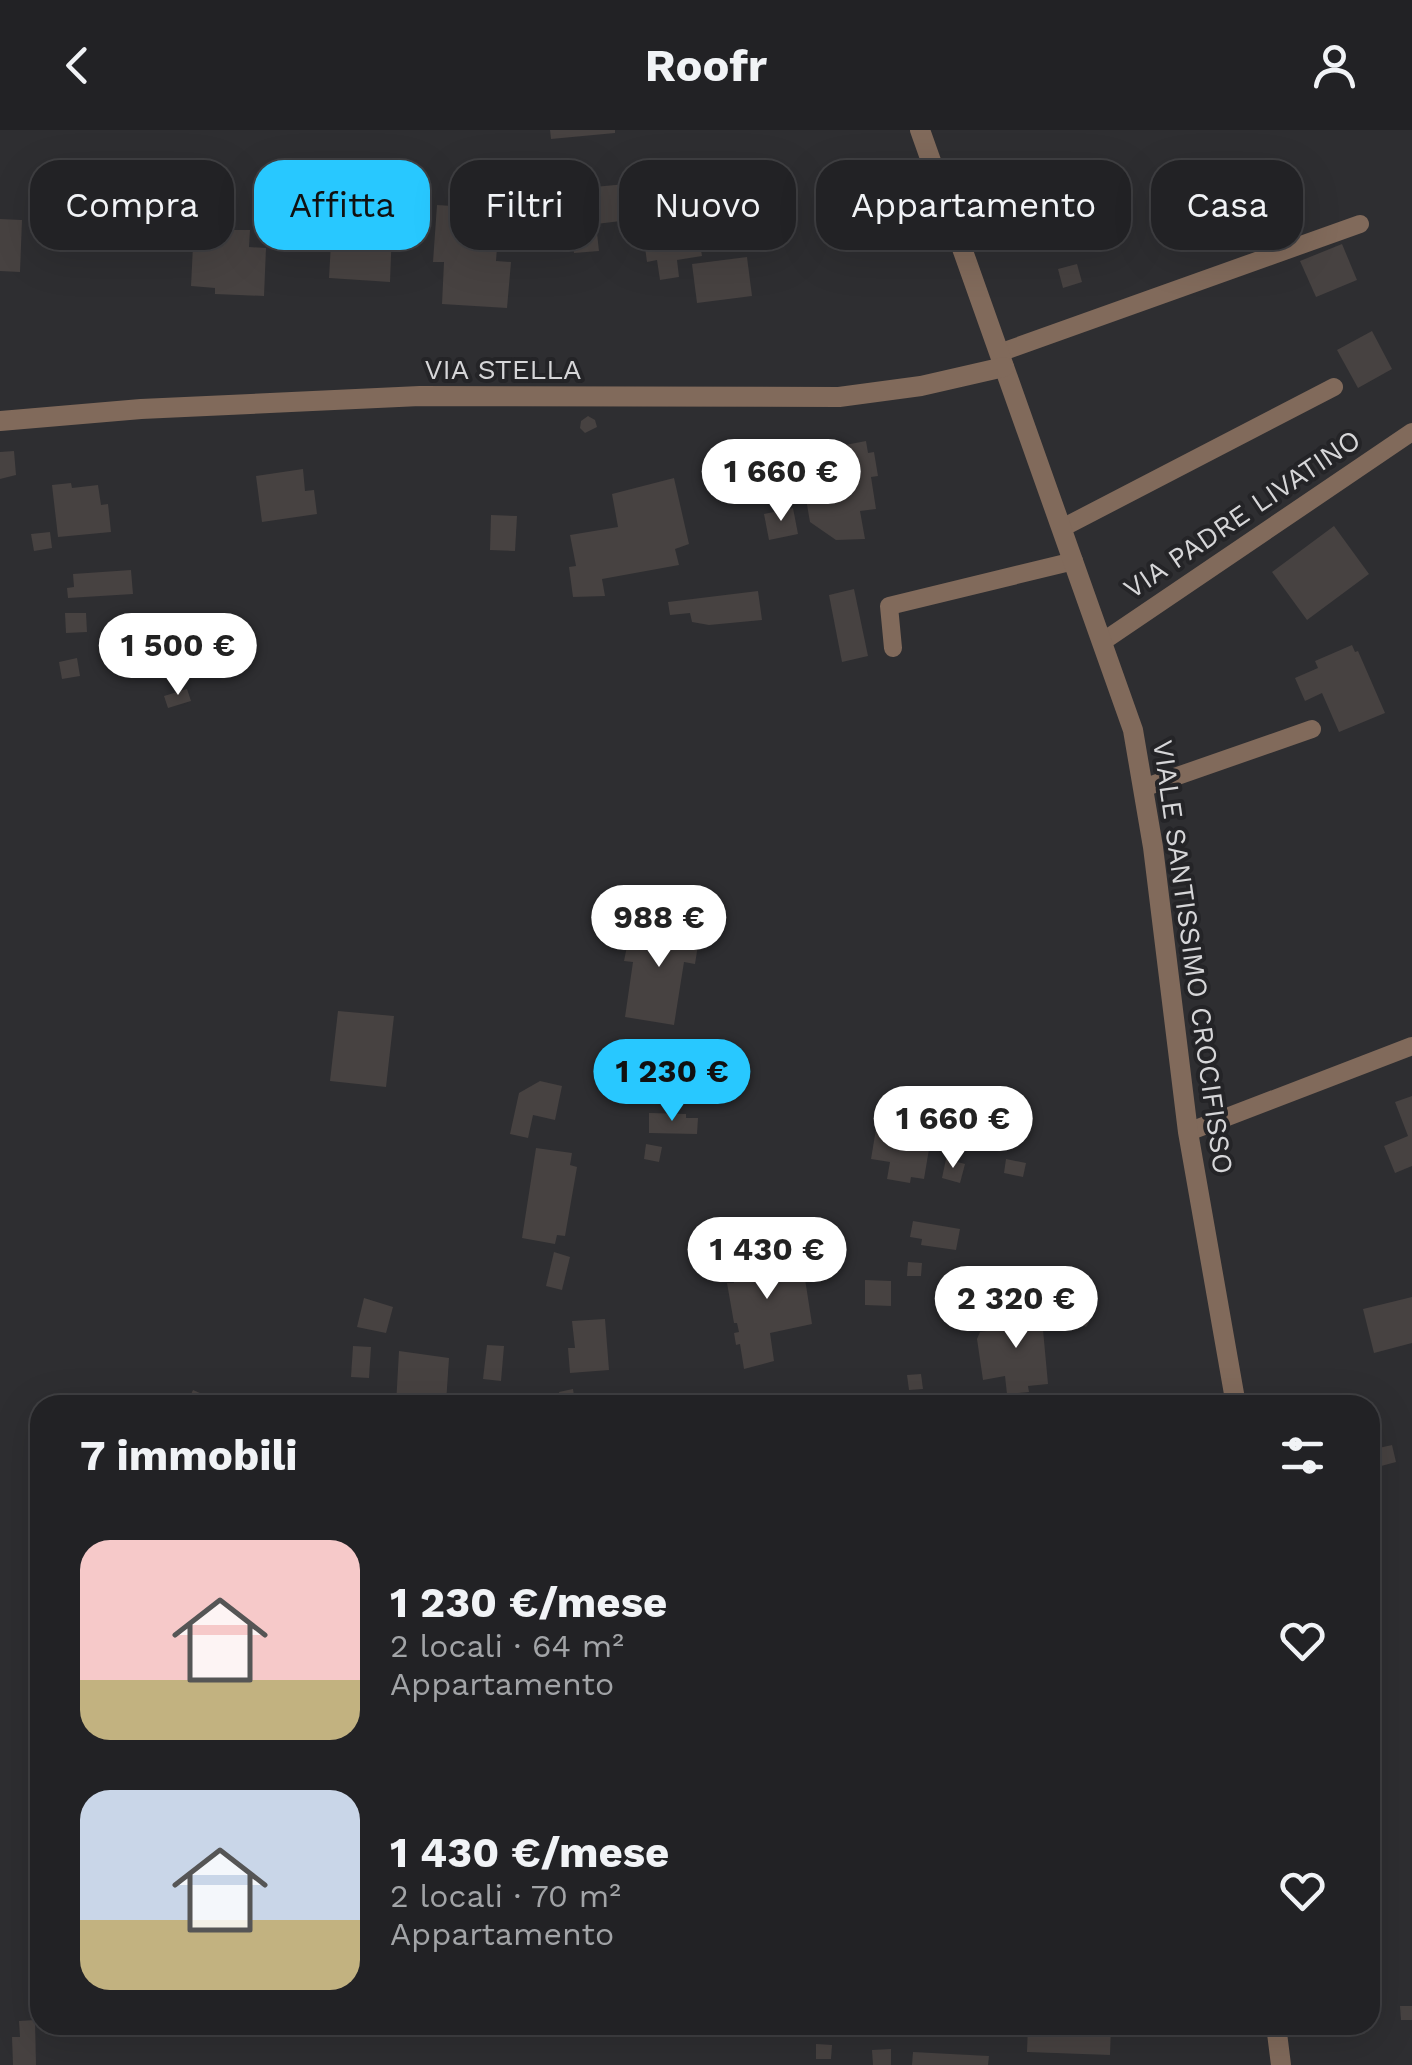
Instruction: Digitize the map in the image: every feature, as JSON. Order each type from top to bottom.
[{"type":"street","name":"VIALE SANTISSIMO CROCIFISSO","points":[[920,130],[1133,730],[1188,1132],[1234,1395]]},
{"type":"street","name":"VIA STELLA","points":[[0,421],[124,410],[420,396],[839,396],[920,386],[1002,360]]},
{"type":"street","points":[[1278,2035],[1282,2065]]},
{"type":"lane","points":[[1002,360],[1360,224]]},
{"type":"lane","points":[[1062,528],[1334,387]]},
{"type":"lane","name":"VIA PADRE LIVATINO","points":[[1102,642],[1412,432]]},
{"type":"lane","points":[[893,648],[889,606],[1074,562]]},
{"type":"lane","points":[[1143,788],[1312,729]]},
{"type":"lane","points":[[1188,1132],[1412,1046]]},
{"type":"building","points":[[550,130],[615,130],[615,133],[551,139]]},
{"type":"building","points":[[619,185],[619,221],[599,224],[599,187]]},
{"type":"building","points":[[437,205],[450,206],[450,250],[497,250],[496,261],[511,262],[507,308],[442,304],[444,262],[433,262]]},
{"type":"building","points":[[0,219],[22,220],[20,272],[0,271]]},
{"type":"building","points":[[234,230],[250,230],[249,247],[266,250],[264,296],[215,294],[215,288],[191,286],[193,250],[234,250]]},
{"type":"building","points":[[1342,244],[1357,280],[1316,297],[1300,261]]},
{"type":"building","points":[[331,250],[391,250],[390,282],[329,278]]},
{"type":"building","points":[[645,250],[701,250],[702,256],[677,260],[679,277],[660,280],[657,260],[647,262]]},
{"type":"building","points":[[747,257],[752,296],[697,303],[692,264]]},
{"type":"building","points":[[1077,264],[1082,282],[1063,288],[1058,269]]},
{"type":"building","points":[[1372,331],[1392,369],[1358,388],[1337,350]]},
{"type":"building","points":[[588,416],[597,427],[585,433],[580,428],[581,421]]},
{"type":"building","points":[[866,441],[868,453],[874,452],[878,476],[871,477],[876,509],[860,511],[865,539],[836,540],[810,522],[800,464],[842,458],[840,446]]},
{"type":"building","points":[[14,451],[16,475],[0,479],[0,452]]},
{"type":"building","points":[[303,469],[305,491],[314,490],[317,514],[262,522],[256,476]]},
{"type":"building","points":[[674,478],[689,544],[675,549],[679,565],[602,579],[605,596],[573,597],[569,567],[576,566],[570,535],[618,527],[612,494]]},
{"type":"building","points":[[71,483],[72,488],[98,485],[101,505],[108,504],[111,532],[58,537],[52,485]]},
{"type":"building","points":[[793,508],[798,534],[769,540],[764,514]]},
{"type":"building","points":[[491,515],[517,516],[515,551],[490,550]]},
{"type":"building","points":[[1334,526],[1369,574],[1307,620],[1272,572]]},
{"type":"building","points":[[50,532],[52,548],[34,551],[31,534]]},
{"type":"building","points":[[131,570],[133,594],[68,598],[67,588],[74,587],[73,574]]},
{"type":"building","points":[[854,589],[868,656],[842,662],[829,595]]},
{"type":"building","points":[[758,591],[762,620],[709,625],[692,622],[690,613],[670,615],[668,602]]},
{"type":"building","points":[[65,613],[86,613],[87,632],[66,633]]},
{"type":"building","points":[[1352,645],[1385,713],[1339,732],[1322,693],[1305,701],[1295,678],[1318,668],[1315,661]]},
{"type":"building","points":[[77,658],[80,676],[62,679],[59,662]]},
{"type":"building","points":[[187,689],[191,701],[168,708],[164,696]]},
{"type":"building","points":[[660,920],[701,926],[695,964],[684,962],[674,1025],[625,1017],[633,962],[624,961],[630,931],[658,935]]},
{"type":"building","points":[[338,1011],[394,1016],[386,1087],[330,1081]]},
{"type":"building","points":[[540,1081],[562,1086],[555,1120],[533,1115],[528,1138],[510,1134],[519,1093]]},
{"type":"building","points":[[1412,1096],[1412,1166],[1395,1173],[1384,1146],[1408,1136],[1395,1102]]},
{"type":"building","points":[[879,1111],[897,1114],[895,1125],[932,1131],[924,1179],[911,1177],[910,1183],[887,1179],[890,1162],[871,1159]]},
{"type":"building","points":[[649,1113],[698,1118],[697,1134],[649,1133]]},
{"type":"building","points":[[646,1144],[662,1147],[659,1162],[644,1159]]},
{"type":"building","points":[[536,1148],[572,1153],[570,1165],[577,1167],[565,1236],[557,1235],[555,1244],[522,1238]]},
{"type":"building","points":[[946,1159],[965,1164],[960,1183],[942,1178]]},
{"type":"building","points":[[1006,1159],[1026,1163],[1023,1177],[1004,1173]]},
{"type":"building","points":[[913,1221],[960,1229],[956,1250],[921,1245],[922,1239],[910,1237]]},
{"type":"building","points":[[777,1250],[778,1257],[801,1253],[812,1324],[770,1333],[774,1361],[744,1369],[740,1344],[736,1345],[734,1333],[739,1332],[727,1283],[734,1283],[730,1262]]},
{"type":"building","points":[[554,1252],[570,1257],[562,1290],[546,1286]]},
{"type":"building","points":[[908,1262],[922,1263],[921,1276],[907,1276]]},
{"type":"building","points":[[865,1280],[891,1281],[891,1306],[865,1305]]},
{"type":"building","points":[[1412,1297],[1412,1343],[1374,1353],[1363,1309]]},
{"type":"building","points":[[364,1298],[393,1307],[386,1333],[357,1327]]},
{"type":"building","points":[[1073,1307],[1081,1308],[1089,1322],[1086,1327],[1071,1319],[1068,1312]]},
{"type":"building","points":[[1041,1308],[1048,1384],[1028,1386],[1029,1392],[1007,1394],[1005,1376],[983,1380],[977,1339],[980,1332],[1005,1328],[1003,1312]]},
{"type":"building","points":[[605,1319],[609,1370],[570,1373],[568,1348],[575,1348],[572,1321]]},
{"type":"building","points":[[487,1345],[504,1346],[501,1381],[483,1379]]},
{"type":"building","points":[[353,1346],[371,1347],[369,1378],[351,1377]]},
{"type":"building","points":[[399,1351],[449,1358],[447,1395],[397,1395]]},
{"type":"building","points":[[921,1374],[923,1389],[909,1390],[907,1375]]},
{"type":"building","points":[[573,1389],[574,1395],[560,1395]]},
{"type":"building","points":[[1392,1445],[1396,1462],[1380,1466],[1380,1448]]},
{"type":"building","points":[[1400,2006],[1412,2006],[1412,2020],[1401,2020]]},
{"type":"building","points":[[30,2020],[30,2035],[35,2035],[36,2065],[13,2065],[12,2037],[20,2037],[19,2021]]},
{"type":"building","points":[[779,2035],[845,2035],[782,2037]]},
{"type":"building","points":[[1028,2035],[1111,2035],[1110,2055],[1027,2052]]},
{"type":"building","points":[[816,2044],[832,2045],[831,2059],[816,2059]]},
{"type":"building","points":[[891,2049],[891,2065],[873,2065],[872,2050]]},
{"type":"building","points":[[913,2052],[989,2056],[988,2065],[912,2065]]}]
